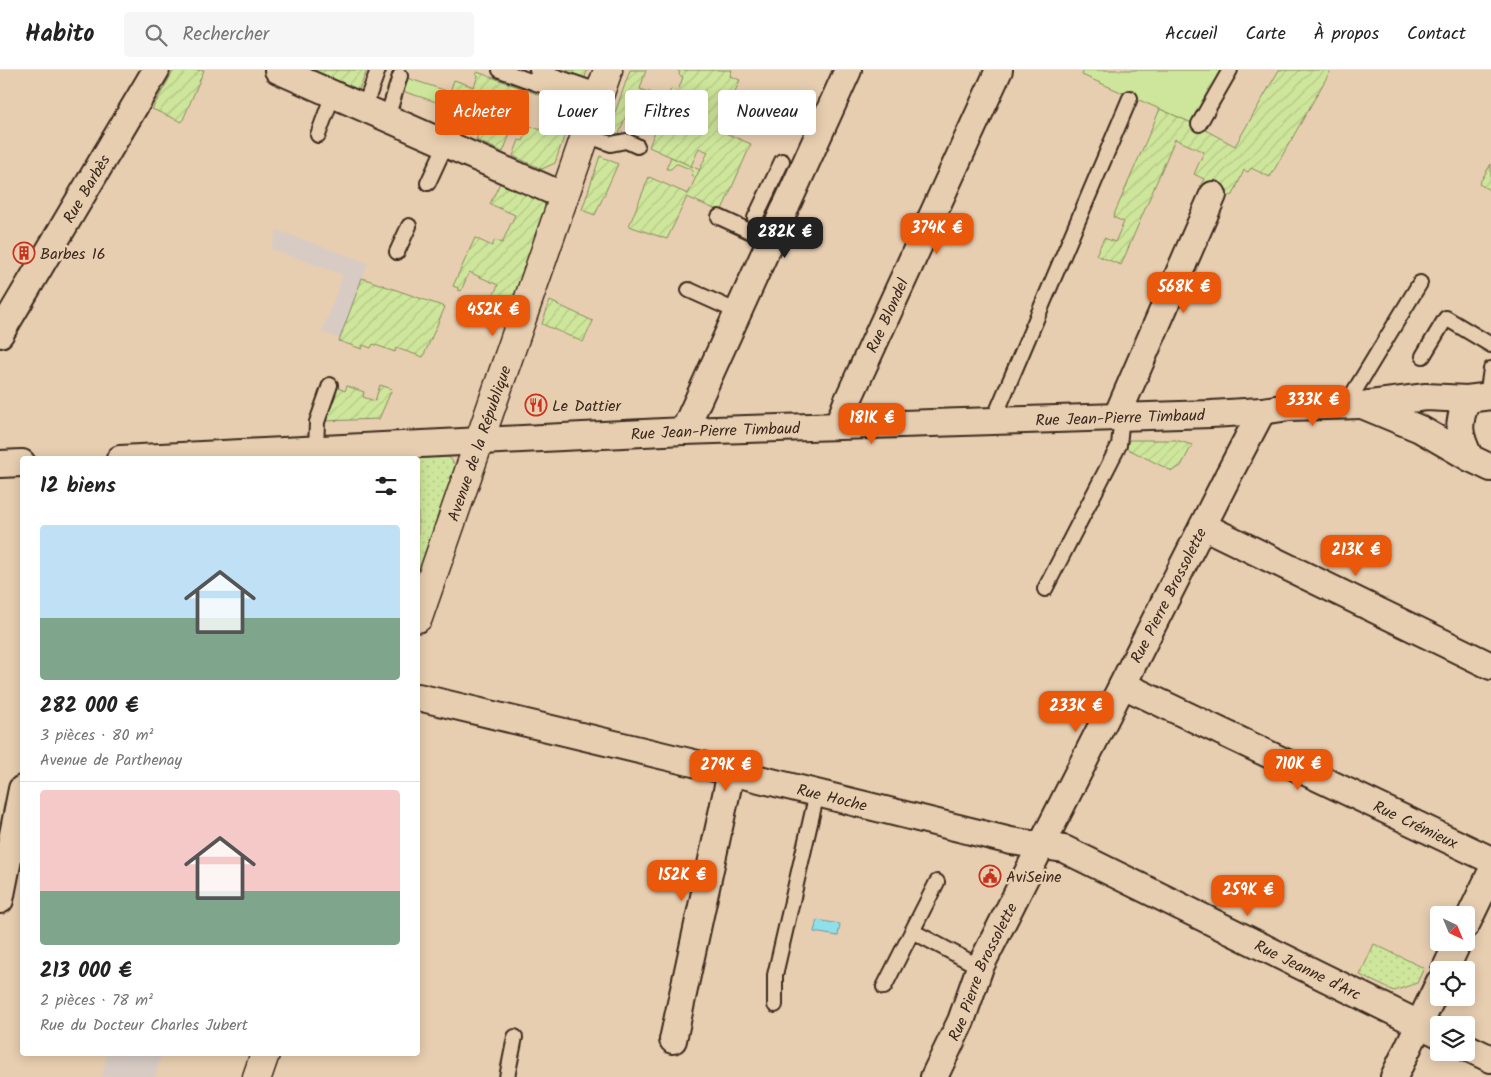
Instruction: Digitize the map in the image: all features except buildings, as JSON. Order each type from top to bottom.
[{"type":"street","name":"Rue Barbès","points":[[0,334],[156,70]]},
{"type":"street","points":[[278,70],[564,196]]},
{"type":"street","points":[[684,431],[771,241],[771,194],[848,70]]},
{"type":"street","name":"Rue Blondel","points":[[838,426],[847,402],[999,70]]},
{"type":"street","name":"Avenue de la République","points":[[420,612],[586,135]]},
{"type":"street","points":[[1119,416],[1213,195]]},
{"type":"street","name":"Rue Jean-Pierre Timbaud","points":[[235,456],[273,455],[316,449],[684,431],[1262,411],[1289,407],[1354,405],[1426,397],[1477,401]]},
{"type":"street","points":[[1420,430],[1439,429],[1456,420],[1477,401]]},
{"type":"street","points":[[1477,401],[1460,426],[1461,440],[1480,463]]},
{"type":"street","points":[[1354,405],[1420,430],[1480,463]]},
{"type":"street","name":"Rue Pierre Brossolette","points":[[934,1077],[961,1021],[980,967],[1262,411]]},
{"type":"street","points":[[0,464],[20,463]]},
{"type":"street","points":[[1203,526],[1491,666]]},
{"type":"street","name":"Rue Crémieux","points":[[1123,685],[1491,860]]},
{"type":"street","name":"Rue Hoche","points":[[420,697],[1011,841],[1042,845]]},
{"type":"street","points":[[674,1040],[731,772]]},
{"type":"street","points":[[0,900],[20,799]]},
{"type":"street","name":"Rue Jeanne d'Arc","points":[[1042,845],[1064,849],[1429,1029]]},
{"type":"street","points":[[1475,906],[1491,873]]},
{"type":"street","points":[[1394,1077],[1429,1029],[1434,1006]]},
{"type":"street","points":[[1475,1051],[1491,1059]]},
{"type":"street","points":[[257,1077],[264,1056]]},
{"type":"lane","points":[[375,113],[378,70]]},
{"type":"lane","points":[[500,70],[602,89]]},
{"type":"lane","points":[[537,70],[602,89]]},
{"type":"lane","points":[[1198,124],[1230,70]]},
{"type":"lane","points":[[375,113],[400,76]]},
{"type":"lane","points":[[318,135],[333,94]]},
{"type":"lane","points":[[993,420],[1130,98]]},
{"type":"lane","points":[[586,135],[612,144],[626,141],[638,146]]},
{"type":"lane","points":[[428,183],[446,144]]},
{"type":"lane","points":[[755,218],[771,194],[782,161]]},
{"type":"lane","points":[[719,217],[771,241]]},
{"type":"lane","points":[[397,252],[409,226]]},
{"type":"lane","points":[[1354,405],[1420,283]]},
{"type":"lane","points":[[689,290],[738,312]]},
{"type":"lane","points":[[1423,356],[1446,318],[1491,345]]},
{"type":"lane","points":[[1477,401],[1491,368]]},
{"type":"lane","points":[[316,449],[317,422],[330,385]]},
{"type":"lane","points":[[1045,589],[1119,445],[1119,416]]},
{"type":"lane","points":[[775,1005],[774,975],[816,793]]},
{"type":"lane","points":[[884,987],[937,882]]},
{"type":"lane","points":[[912,931],[980,967]]},
{"type":"lane","points":[[507,1077],[515,1037]]},
{"type":"shaded area","points":[[277,230],[368,263],[340,339],[322,332],[343,275],[271,249]]},
{"type":"shaded area","points":[[107,1056],[161,1056],[156,1077],[102,1077]]},
{"type":"green space","points":[[174,70],[204,70],[182,122],[152,109]]},
{"type":"green space","points":[[312,70],[367,70],[359,90]]},
{"type":"green space","points":[[553,70],[585,70],[587,71],[583,83]]},
{"type":"green space","points":[[630,70],[646,70],[640,89],[643,90],[625,90],[625,118],[619,134],[615,132],[615,113]]},
{"type":"green space","points":[[677,70],[732,70],[730,76],[740,80],[736,90],[718,90],[718,135],[730,135],[751,144],[721,212],[687,197],[667,239],[629,226],[649,177],[688,194],[708,152],[699,148],[691,166],[649,147],[654,135],[708,135],[708,90],[678,90],[683,77],[679,75],[680,72]]},
{"type":"green space","points":[[1084,70],[1225,70],[1194,124],[1082,75]]},
{"type":"green space","points":[[1279,70],[1331,70],[1270,177],[1251,168],[1248,172],[1244,170],[1233,195],[1222,198],[1200,186],[1204,179],[1194,174],[1204,152],[1175,139],[1121,265],[1096,255],[1104,238],[1115,242],[1124,222],[1113,217],[1160,109],[1194,124],[1235,146]]},
{"type":"green space","points":[[477,72],[527,90],[451,90],[454,80],[474,87],[478,76],[476,75]]},
{"type":"green space","points":[[407,78],[444,90],[435,90],[435,102],[402,91]]},
{"type":"green space","points":[[514,82],[539,91],[539,95],[529,90],[513,85]]},
{"type":"green space","points":[[530,126],[539,129],[539,135],[565,135],[555,163],[542,169],[513,156],[519,140],[523,141],[526,135],[529,135]]},
{"type":"green space","points":[[478,135],[510,135],[503,152],[476,140]]},
{"type":"green space","points":[[600,156],[618,164],[595,215],[582,210]]},
{"type":"green space","points":[[671,157],[700,170],[696,178],[693,177],[692,170],[678,164],[671,169],[666,169]]},
{"type":"green space","points":[[1491,164],[1491,191],[1479,184]]},
{"type":"green space","points":[[502,179],[542,199],[548,212],[506,316],[488,308],[498,285],[469,272],[461,291],[453,286],[475,238],[492,246],[495,240],[502,243],[515,215],[490,204]]},
{"type":"green space","points":[[362,278],[445,307],[423,357],[396,348],[395,352],[373,344],[371,348],[363,345],[362,349],[339,341]]},
{"type":"green space","points":[[550,301],[593,321],[583,342],[542,324]]},
{"type":"green space","points":[[380,385],[392,389],[379,419],[323,421],[336,387],[345,391],[347,386],[364,392],[363,397],[375,401]]},
{"type":"green space","points":[[1129,440],[1176,440],[1192,445],[1181,466],[1172,471],[1126,448]]},
{"type":"green space","points":[[446,453],[456,466],[420,569],[420,456],[392,456]]},
{"type":"green space","points":[[1374,944],[1424,968],[1417,983],[1394,991],[1360,975]]},
{"type":"water","points":[[817,920],[840,924],[838,936],[814,932]]},
{"type":"place","name":"Barbes 16","points":[[24,253]]},
{"type":"place","name":"Le Dattier","points":[[536,405]]},
{"type":"place","name":"AviSeine","points":[[990,876]]}]
